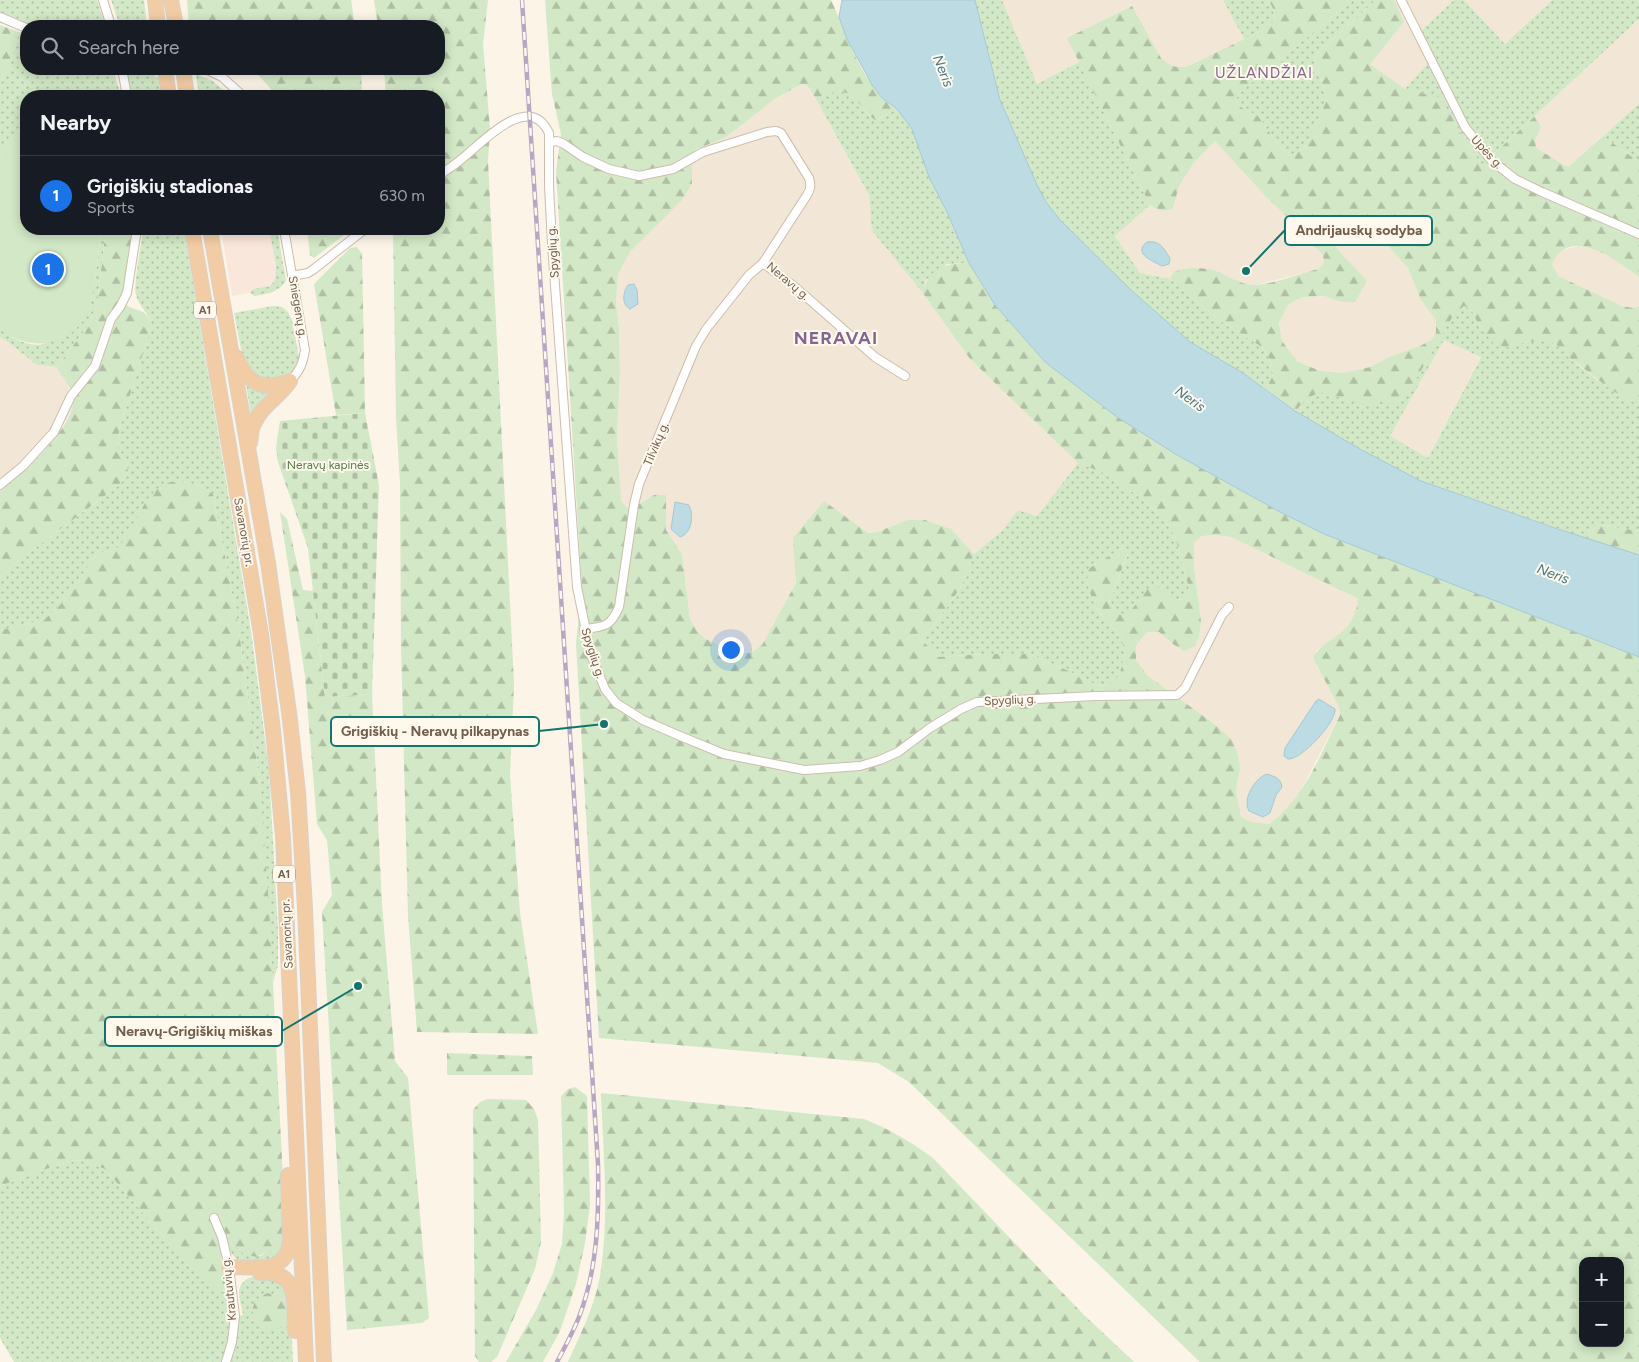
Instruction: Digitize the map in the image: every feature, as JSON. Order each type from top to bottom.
[{"type":"highway","points":[[155,0],[157,20]]},
{"type":"highway","points":[[171,0],[175,20]]},
{"type":"highway","points":[[166,75],[169,90]]},
{"type":"highway","points":[[184,75],[186,90]]},
{"type":"highway","name":"Savanorių pr.","points":[[193,235],[261,634],[273,730],[283,837],[306,1362]]},
{"type":"highway","name":"A1","points":[[211,235],[249,457]]},
{"type":"highway","points":[[228,338],[236,359],[246,376],[253,382],[261,386],[268,386],[290,381]]},
{"type":"highway","points":[[249,457],[253,425],[258,414],[286,388],[290,381]]},
{"type":"highway","name":"Savanorių pr.","points":[[249,457],[268,563],[298,792],[305,908],[324,1362]]},
{"type":"highway","points":[[229,1271],[279,1264],[286,1257],[290,1248],[284,1040],[283,837]]},
{"type":"highway","points":[[229,1271],[270,1272],[286,1279],[293,1294],[297,1362]]},
{"type":"street","points":[[102,0],[109,20]]},
{"type":"street","name":"Upės g.","points":[[1401,0],[1465,127],[1491,160],[1515,178],[1542,192],[1639,234]]},
{"type":"street","points":[[0,17],[20,25]]},
{"type":"street","points":[[123,75],[126,90]]},
{"type":"street","points":[[218,75],[236,90]]},
{"type":"street","points":[[445,172],[514,118],[529,117],[540,122],[546,127],[550,142]]},
{"type":"street","name":"Neravų g.","points":[[550,142],[557,141],[564,144],[583,157],[609,169],[639,176],[673,169],[703,152],[767,132],[776,131],[781,133],[810,178],[811,190],[763,263],[795,287],[875,357],[905,376]]},
{"type":"street","name":"Spyglių g.","points":[[550,142],[548,186],[574,558],[584,629],[591,655],[605,689],[616,702],[643,720],[724,754],[804,770],[860,766],[898,752],[930,728],[961,709],[977,702],[1095,696],[1177,695],[1185,688],[1222,615],[1229,607]]},
{"type":"street","points":[[0,485],[22,466],[54,432],[71,396],[95,366],[111,319],[127,293],[136,235]]},
{"type":"street","name":"Sniegenų g.","points":[[285,235],[305,350],[304,360],[299,372],[290,381]]},
{"type":"street","points":[[292,276],[314,269],[357,235]]},
{"type":"street","name":"Tilvikų g.","points":[[584,629],[606,626],[613,620],[619,607],[634,505],[639,484],[696,346],[707,328],[749,275],[763,263]]},
{"type":"street","name":"Krautuvių g.","points":[[214,1218],[222,1237],[235,1316],[232,1342],[226,1362]]},
{"type":"shaded area","points":[[1002,0],[1223,0],[1244,39],[1188,66],[1178,68],[1169,65],[1161,58],[1132,6],[1068,38],[1079,62],[1037,84]]},
{"type":"shaded area","points":[[1394,0],[1454,0],[1422,30],[1427,64],[1405,89],[1369,64],[1404,22]]},
{"type":"shaded area","points":[[1464,0],[1552,0],[1505,44]]},
{"type":"shaded area","points":[[1639,19],[1639,103],[1568,167],[1535,148],[1535,140],[1541,127],[1535,116]]},
{"type":"shaded area","points":[[802,84],[807,85],[816,99],[869,195],[873,232],[922,292],[970,359],[1078,463],[1037,516],[1018,510],[1004,530],[974,554],[951,529],[925,520],[907,520],[876,532],[794,538],[796,583],[762,645],[750,653],[735,652],[706,639],[697,631],[690,619],[682,554],[666,530],[665,495],[654,495],[628,510],[621,502],[617,437],[620,371],[616,302],[618,274],[630,252],[647,234],[692,160],[696,149],[725,138],[776,98]]},
{"type":"shaded area","points":[[1215,141],[1323,255],[1324,263],[1318,269],[1256,285],[1243,284],[1212,270],[1174,272],[1170,279],[1140,273],[1115,236],[1150,205],[1157,210],[1173,208],[1179,186],[1193,164]]},
{"type":"shaded area","points":[[1359,214],[1408,268],[1421,299],[1436,320],[1436,333],[1431,340],[1420,346],[1391,356],[1370,367],[1343,373],[1320,371],[1297,361],[1282,341],[1279,323],[1288,305],[1302,297],[1324,296],[1341,302],[1367,281],[1330,241]]},
{"type":"shaded area","points":[[222,235],[270,235],[276,265],[275,280],[270,286],[253,289],[250,293],[232,296]]},
{"type":"shaded area","points":[[1579,246],[1592,248],[1615,260],[1639,277],[1639,306],[1633,308],[1622,306],[1557,276],[1552,264],[1556,254],[1565,249]]},
{"type":"shaded area","points":[[0,337],[37,365],[57,367],[67,383],[73,398],[72,408],[68,417],[51,444],[0,491]]},
{"type":"shaded area","points":[[1444,340],[1481,356],[1428,458],[1390,436]]},
{"type":"shaded area","points":[[1202,536],[1230,537],[1267,553],[1357,598],[1358,602],[1354,619],[1343,632],[1316,651],[1317,667],[1326,680],[1339,707],[1340,715],[1298,796],[1283,814],[1269,824],[1252,822],[1241,817],[1236,790],[1240,767],[1217,726],[1148,676],[1136,660],[1136,646],[1147,632],[1159,632],[1173,644],[1201,621],[1194,567],[1194,541]]},
{"type":"green space","points":[[0,0],[97,0],[104,20],[20,20],[0,12]]},
{"type":"green space","points":[[111,0],[144,0],[146,20],[118,20]]},
{"type":"green space","points":[[187,0],[351,0],[354,20],[189,20]]},
{"type":"green space","points":[[374,0],[488,0],[483,44],[490,129],[488,161],[514,684],[510,775],[520,913],[538,1034],[417,1032],[408,915],[393,235],[445,235],[445,90],[386,90],[384,75],[445,75],[445,20],[377,20]]},
{"type":"green space","points":[[545,0],[831,0],[866,76],[875,90],[897,109],[875,120],[847,93],[835,92],[816,99],[807,85],[802,84],[776,98],[725,138],[696,149],[692,160],[692,184],[682,200],[630,252],[618,274],[616,302],[620,371],[617,437],[621,501],[629,510],[654,495],[666,495],[666,530],[682,554],[690,619],[697,631],[706,639],[735,652],[750,653],[762,645],[796,583],[793,538],[824,501],[868,533],[877,532],[907,520],[925,520],[951,529],[974,554],[961,587],[923,641],[938,657],[1029,654],[1096,685],[1107,686],[1119,676],[1125,654],[1121,637],[1095,607],[1087,583],[1088,569],[1122,548],[1126,549],[1128,553],[1110,600],[1114,610],[1122,615],[1132,609],[1145,592],[1154,585],[1172,598],[1180,600],[1190,592],[1175,536],[1163,518],[1137,495],[1104,473],[1078,463],[970,359],[922,292],[930,277],[940,268],[952,264],[969,263],[995,305],[1045,362],[1117,417],[1177,455],[1324,534],[1639,657],[1639,1362],[1200,1362],[909,1082],[878,1063],[599,1038],[576,643],[582,590],[556,172],[561,134],[552,94]],"holes":[[[1202,536],[1231,537],[1357,598],[1358,603],[1348,626],[1323,645],[1313,658],[1339,707],[1340,715],[1319,759],[1302,788],[1293,801],[1269,824],[1252,822],[1241,817],[1236,790],[1240,768],[1237,752],[1232,740],[1217,726],[1148,676],[1136,660],[1136,646],[1147,632],[1159,632],[1184,651],[1195,646],[1199,637],[1201,621],[1194,567],[1194,542]]]},
{"type":"green space","points":[[975,0],[1002,0],[1037,84],[1079,62],[1150,205],[1115,236],[1140,273],[1170,279],[1216,318],[1262,347],[1271,361],[1273,375],[1266,389],[1243,373],[1190,342],[1131,290],[1060,220],[1046,202],[1000,100]]},
{"type":"green space","points":[[1223,0],[1269,0],[1275,20],[1265,29],[1244,39]]},
{"type":"green space","points":[[1269,0],[1353,0],[1240,92],[1236,99],[1239,106],[1258,116],[1279,146],[1289,156],[1304,149],[1327,100],[1314,59],[1319,52],[1376,0],[1394,0],[1404,22],[1370,64],[1405,89],[1441,98],[1467,144],[1482,165],[1535,116],[1541,127],[1535,140],[1536,148],[1568,167],[1603,136],[1639,162],[1639,277],[1607,255],[1582,246],[1570,247],[1560,252],[1552,264],[1558,276],[1622,306],[1633,308],[1639,306],[1639,405],[1613,391],[1571,359],[1556,344],[1539,341],[1507,347],[1495,345],[1480,328],[1471,309],[1464,306],[1454,314],[1409,391],[1397,404],[1357,403],[1324,393],[1312,396],[1295,411],[1266,389],[1273,375],[1271,361],[1262,347],[1216,318],[1170,279],[1174,272],[1188,268],[1198,268],[1213,270],[1242,283],[1259,285],[1318,269],[1324,263],[1323,255],[1215,141],[1193,164],[1179,186],[1173,208],[1161,210],[1150,205],[1067,38],[1132,6],[1161,58],[1173,66],[1184,67],[1265,29],[1275,19]],"holes":[[[1359,214],[1408,268],[1421,300],[1436,320],[1436,333],[1431,340],[1391,356],[1370,367],[1343,373],[1320,371],[1297,361],[1282,341],[1279,323],[1288,305],[1302,297],[1324,296],[1341,302],[1355,302],[1367,281],[1330,241]]]},
{"type":"green space","points":[[1353,0],[1376,0],[1319,52],[1314,59],[1327,100],[1304,149],[1289,156],[1279,146],[1258,116],[1239,106],[1236,99],[1240,92]]},
{"type":"green space","points":[[1454,0],[1464,0],[1505,44],[1552,0],[1639,0],[1639,19],[1482,165],[1467,144],[1405,89],[1427,64],[1422,30]]},
{"type":"green space","points":[[0,25],[19,32],[9,67],[0,85]]},
{"type":"green space","points":[[19,32],[20,75],[115,75],[119,90],[20,90],[20,128],[6,143],[0,159],[0,85],[9,67]]},
{"type":"green space","points":[[127,75],[154,75],[158,78],[160,90],[130,90]]},
{"type":"green space","points":[[196,75],[211,80],[224,90],[198,90]]},
{"type":"green space","points":[[258,75],[361,75],[362,90],[271,90]]},
{"type":"green space","points":[[836,91],[844,92],[855,98],[875,120],[897,109],[912,129],[929,177],[948,214],[969,263],[947,264],[926,280],[922,292],[873,232],[869,195],[816,99]]},
{"type":"green space","points":[[1639,103],[1639,162],[1603,136]]},
{"type":"green space","points":[[20,128],[20,235],[101,235],[90,309],[83,322],[73,331],[62,338],[50,342],[25,342],[12,337],[0,329],[0,159],[3,148]]},
{"type":"green space","points":[[101,235],[105,235],[97,304],[88,326],[57,367],[37,365],[0,337],[0,329],[26,343],[43,344],[59,334],[90,309]]},
{"type":"green space","points":[[105,235],[132,235],[122,301],[126,305],[146,314],[152,325],[119,430],[118,449],[127,463],[128,473],[119,485],[15,563],[0,578],[0,491],[21,474],[46,449],[66,423],[72,410],[73,398],[69,385],[57,367],[88,326],[97,304]]},
{"type":"green space","points":[[142,235],[185,235],[251,631],[269,770],[278,931],[278,965],[273,982],[260,785],[238,624],[213,494],[199,485],[170,482],[129,532],[120,547],[97,554],[64,601],[44,620],[0,630],[0,578],[15,563],[119,485],[128,473],[127,463],[118,449],[119,430],[152,325],[137,299],[135,290]]},
{"type":"green space","points":[[270,235],[278,235],[286,280],[277,290],[255,296],[250,293],[253,289],[270,286],[275,280],[276,265]]},
{"type":"green space","points":[[308,235],[344,235],[314,258],[310,255]]},
{"type":"green space","points":[[357,247],[362,254],[365,413],[336,415],[314,284],[350,248]]},
{"type":"green space","points":[[273,306],[282,307],[288,312],[292,320],[299,357],[294,370],[284,378],[259,382],[244,364],[234,313]]},
{"type":"green space","points":[[1464,306],[1471,309],[1480,328],[1507,347],[1524,342],[1551,341],[1556,343],[1588,373],[1639,405],[1639,531],[1600,525],[1591,530],[1588,539],[1421,481],[1360,449],[1295,411],[1304,401],[1316,394],[1327,392],[1359,403],[1409,391],[1454,313]],"holes":[[[1444,340],[1481,357],[1428,458],[1390,436]]]},
{"type":"green space","points":[[246,383],[279,390],[251,418]]},
{"type":"green space","name":"Neravų kapinės","points":[[365,413],[379,485],[372,694],[325,697],[308,548],[278,462],[276,448],[280,421]]},
{"type":"green space","points":[[1078,463],[1104,473],[1137,495],[1163,518],[1175,536],[1190,592],[1182,599],[1172,600],[1165,592],[1136,605],[1129,613],[1122,615],[1114,610],[1110,600],[1128,554],[1126,549],[1122,548],[1088,569],[1095,607],[1121,637],[1125,654],[1119,676],[1108,686],[1096,685],[1029,654],[938,657],[923,641],[961,587],[974,554],[1003,530],[1018,510],[1037,516]]},
{"type":"green space","points":[[170,482],[199,485],[213,494],[238,624],[260,785],[269,906],[285,1246],[276,1258],[271,1257],[266,1252],[256,1257],[243,1253],[234,1245],[221,1248],[226,1289],[219,1293],[189,1266],[105,1169],[80,1160],[57,1165],[0,1186],[0,630],[44,620],[64,601],[97,554],[120,547],[148,498],[158,488]]},
{"type":"green space","points":[[280,512],[287,519],[303,590],[313,591],[325,697],[372,694],[382,904],[395,1061],[408,1078],[429,1318],[422,1323],[347,1330],[322,912],[332,895],[327,840],[317,824],[305,676]]},
{"type":"green space","points":[[1600,525],[1639,531],[1639,555],[1588,539],[1591,530]]},
{"type":"green space","points":[[447,1053],[532,1056],[533,1075],[447,1075]]},
{"type":"green space","points":[[575,1087],[587,1096],[590,1205],[585,1243],[576,1284],[560,1331],[543,1362],[506,1362],[536,1310],[553,1273],[562,1244],[564,1213],[561,1096],[568,1089]]},
{"type":"green space","points":[[601,1093],[864,1119],[882,1127],[908,1141],[933,1158],[1082,1313],[1134,1362],[568,1362],[595,1298],[603,1253],[605,1184]]},
{"type":"green space","points":[[488,1099],[526,1100],[534,1109],[538,1120],[541,1242],[535,1269],[497,1357],[491,1362],[479,1362],[475,1356],[473,1110],[480,1102]]},
{"type":"green space","points":[[80,1160],[105,1169],[189,1266],[223,1292],[226,1289],[232,1317],[243,1315],[239,1290],[246,1280],[251,1277],[261,1276],[272,1277],[279,1281],[286,1291],[273,1295],[291,1321],[293,1362],[14,1362],[0,1338],[0,1186],[57,1165]]},
{"type":"green space","points":[[234,1245],[243,1253],[261,1256],[266,1252],[276,1258],[269,1262],[238,1261],[228,1246]]},
{"type":"green space","points":[[286,1291],[291,1321],[278,1329],[255,1325],[253,1309],[258,1298],[268,1293],[273,1295]]},
{"type":"water","name":"Neris","points":[[842,0],[975,0],[1000,100],[1037,185],[1046,202],[1060,220],[1131,290],[1190,342],[1243,373],[1295,411],[1360,449],[1421,481],[1639,555],[1639,657],[1324,534],[1177,455],[1117,417],[1045,362],[995,305],[969,263],[948,214],[929,177],[912,129],[897,109],[882,98],[872,85],[846,37],[839,17]]},
{"type":"water","points":[[1147,242],[1155,242],[1161,246],[1170,258],[1169,264],[1162,266],[1143,254],[1143,246]]},
{"type":"water","points":[[634,284],[637,290],[638,304],[630,309],[625,304],[624,294],[628,285]]},
{"type":"water","points":[[675,502],[689,505],[691,509],[691,524],[687,532],[680,537],[671,529]]},
{"type":"water","points":[[1319,699],[1335,709],[1330,723],[1317,740],[1301,754],[1288,759],[1284,756],[1285,748]]},
{"type":"water","points":[[1267,774],[1279,780],[1282,787],[1276,795],[1270,813],[1263,817],[1249,811],[1247,801],[1254,784]]},
{"type":"railway","points":[[522,0],[598,1164],[598,1203],[594,1261],[579,1317],[557,1362]]},
{"type":"place","name":"Grigiškių stadionas","points":[[48,269]]},
{"type":"place","name":"Andrijauskų sodyba","points":[[1246,271]]},
{"type":"place","name":"Grigiškių - Neravų pilkapynas","points":[[604,724]]},
{"type":"place","name":"Neravų-Grigiškių miškas","points":[[358,986]]},
{"type":"district","name":"UŽLANDŽIAI","points":[[1264,73]]},
{"type":"district","name":"NERAVAI","points":[[836,338]]}]
